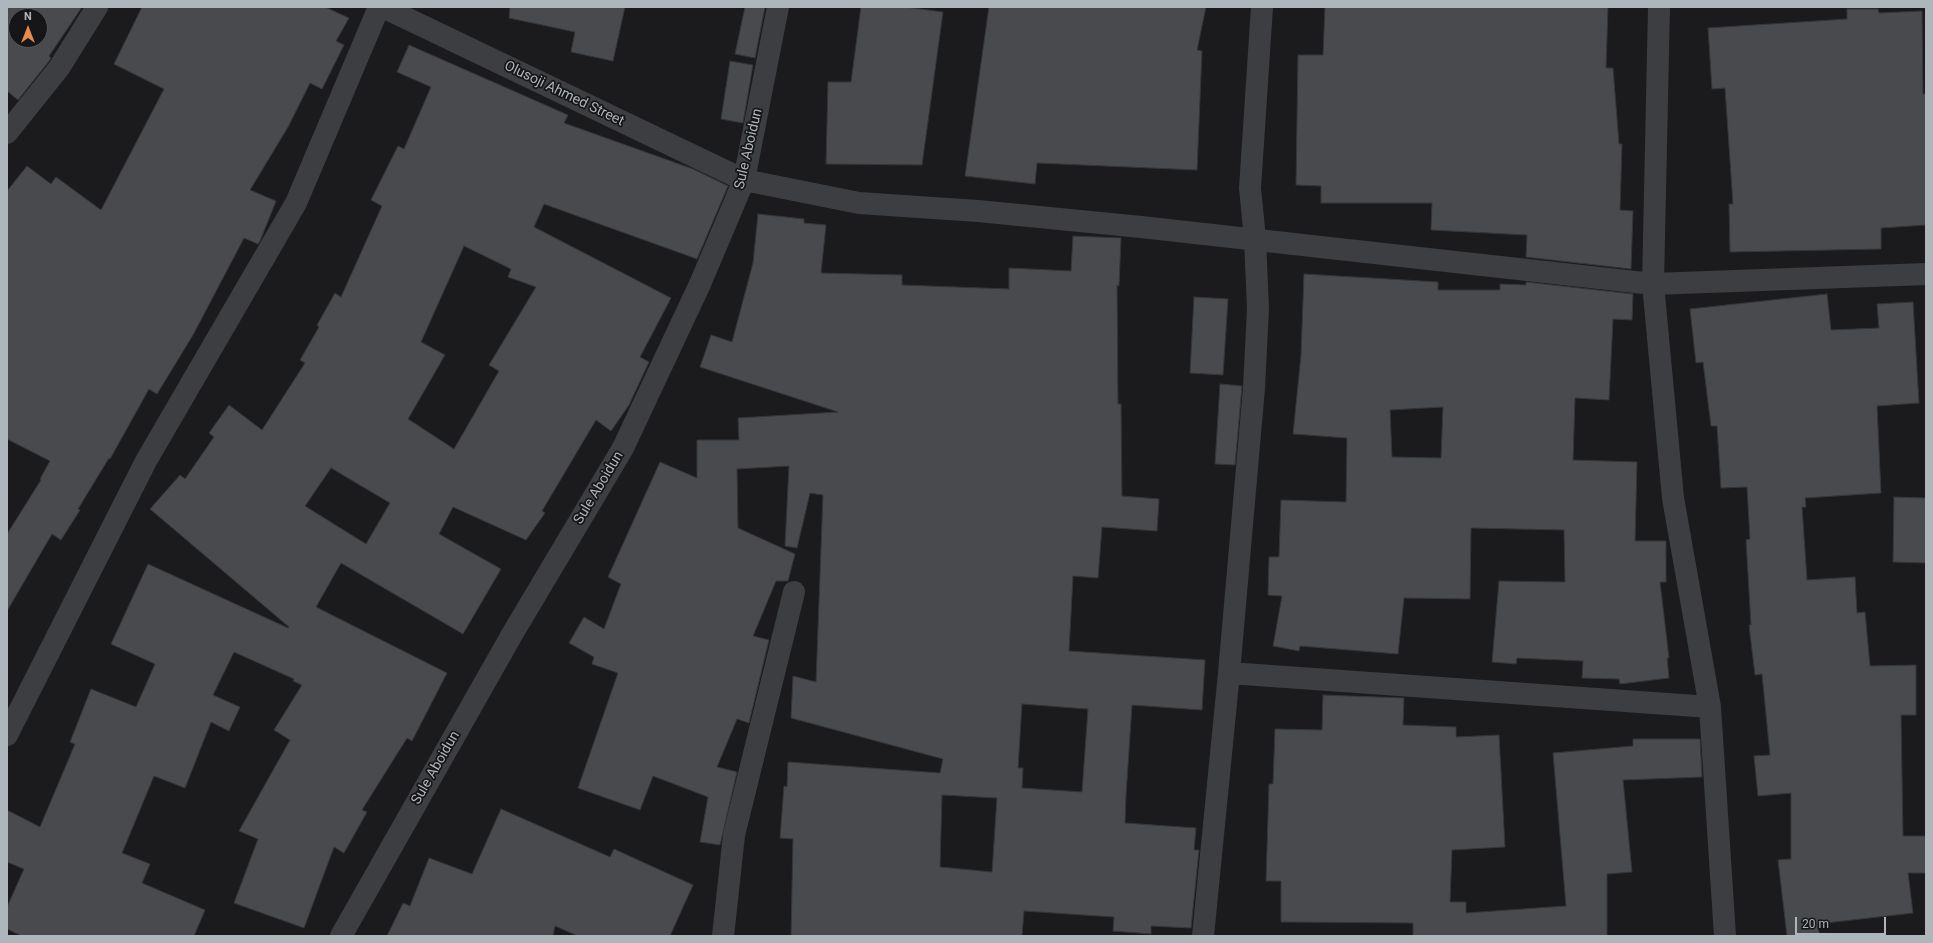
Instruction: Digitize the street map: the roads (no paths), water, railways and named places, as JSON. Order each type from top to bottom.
[{"type":"street","points":[[7,134],[59,68],[97,7]]},
{"type":"street","points":[[7,735],[146,461],[296,204],[379,7]]},
{"type":"street","name":"Olusoji Ahmed Street","points":[[383,7],[744,180],[859,204],[978,210],[1255,239],[1653,284],[1926,274]]},
{"type":"street","name":"Sule Aboidun","points":[[341,936],[510,638],[623,448],[700,284],[744,180],[778,7]]},
{"type":"street","points":[[1203,936],[1229,673],[1254,388],[1258,309],[1255,239],[1250,188],[1262,7]]},
{"type":"street","points":[[1659,7],[1653,284],[1673,498],[1710,706],[1725,936]]},
{"type":"street","points":[[723,936],[734,835],[794,592]]},
{"type":"street","points":[[1229,673],[1710,706]]}]
